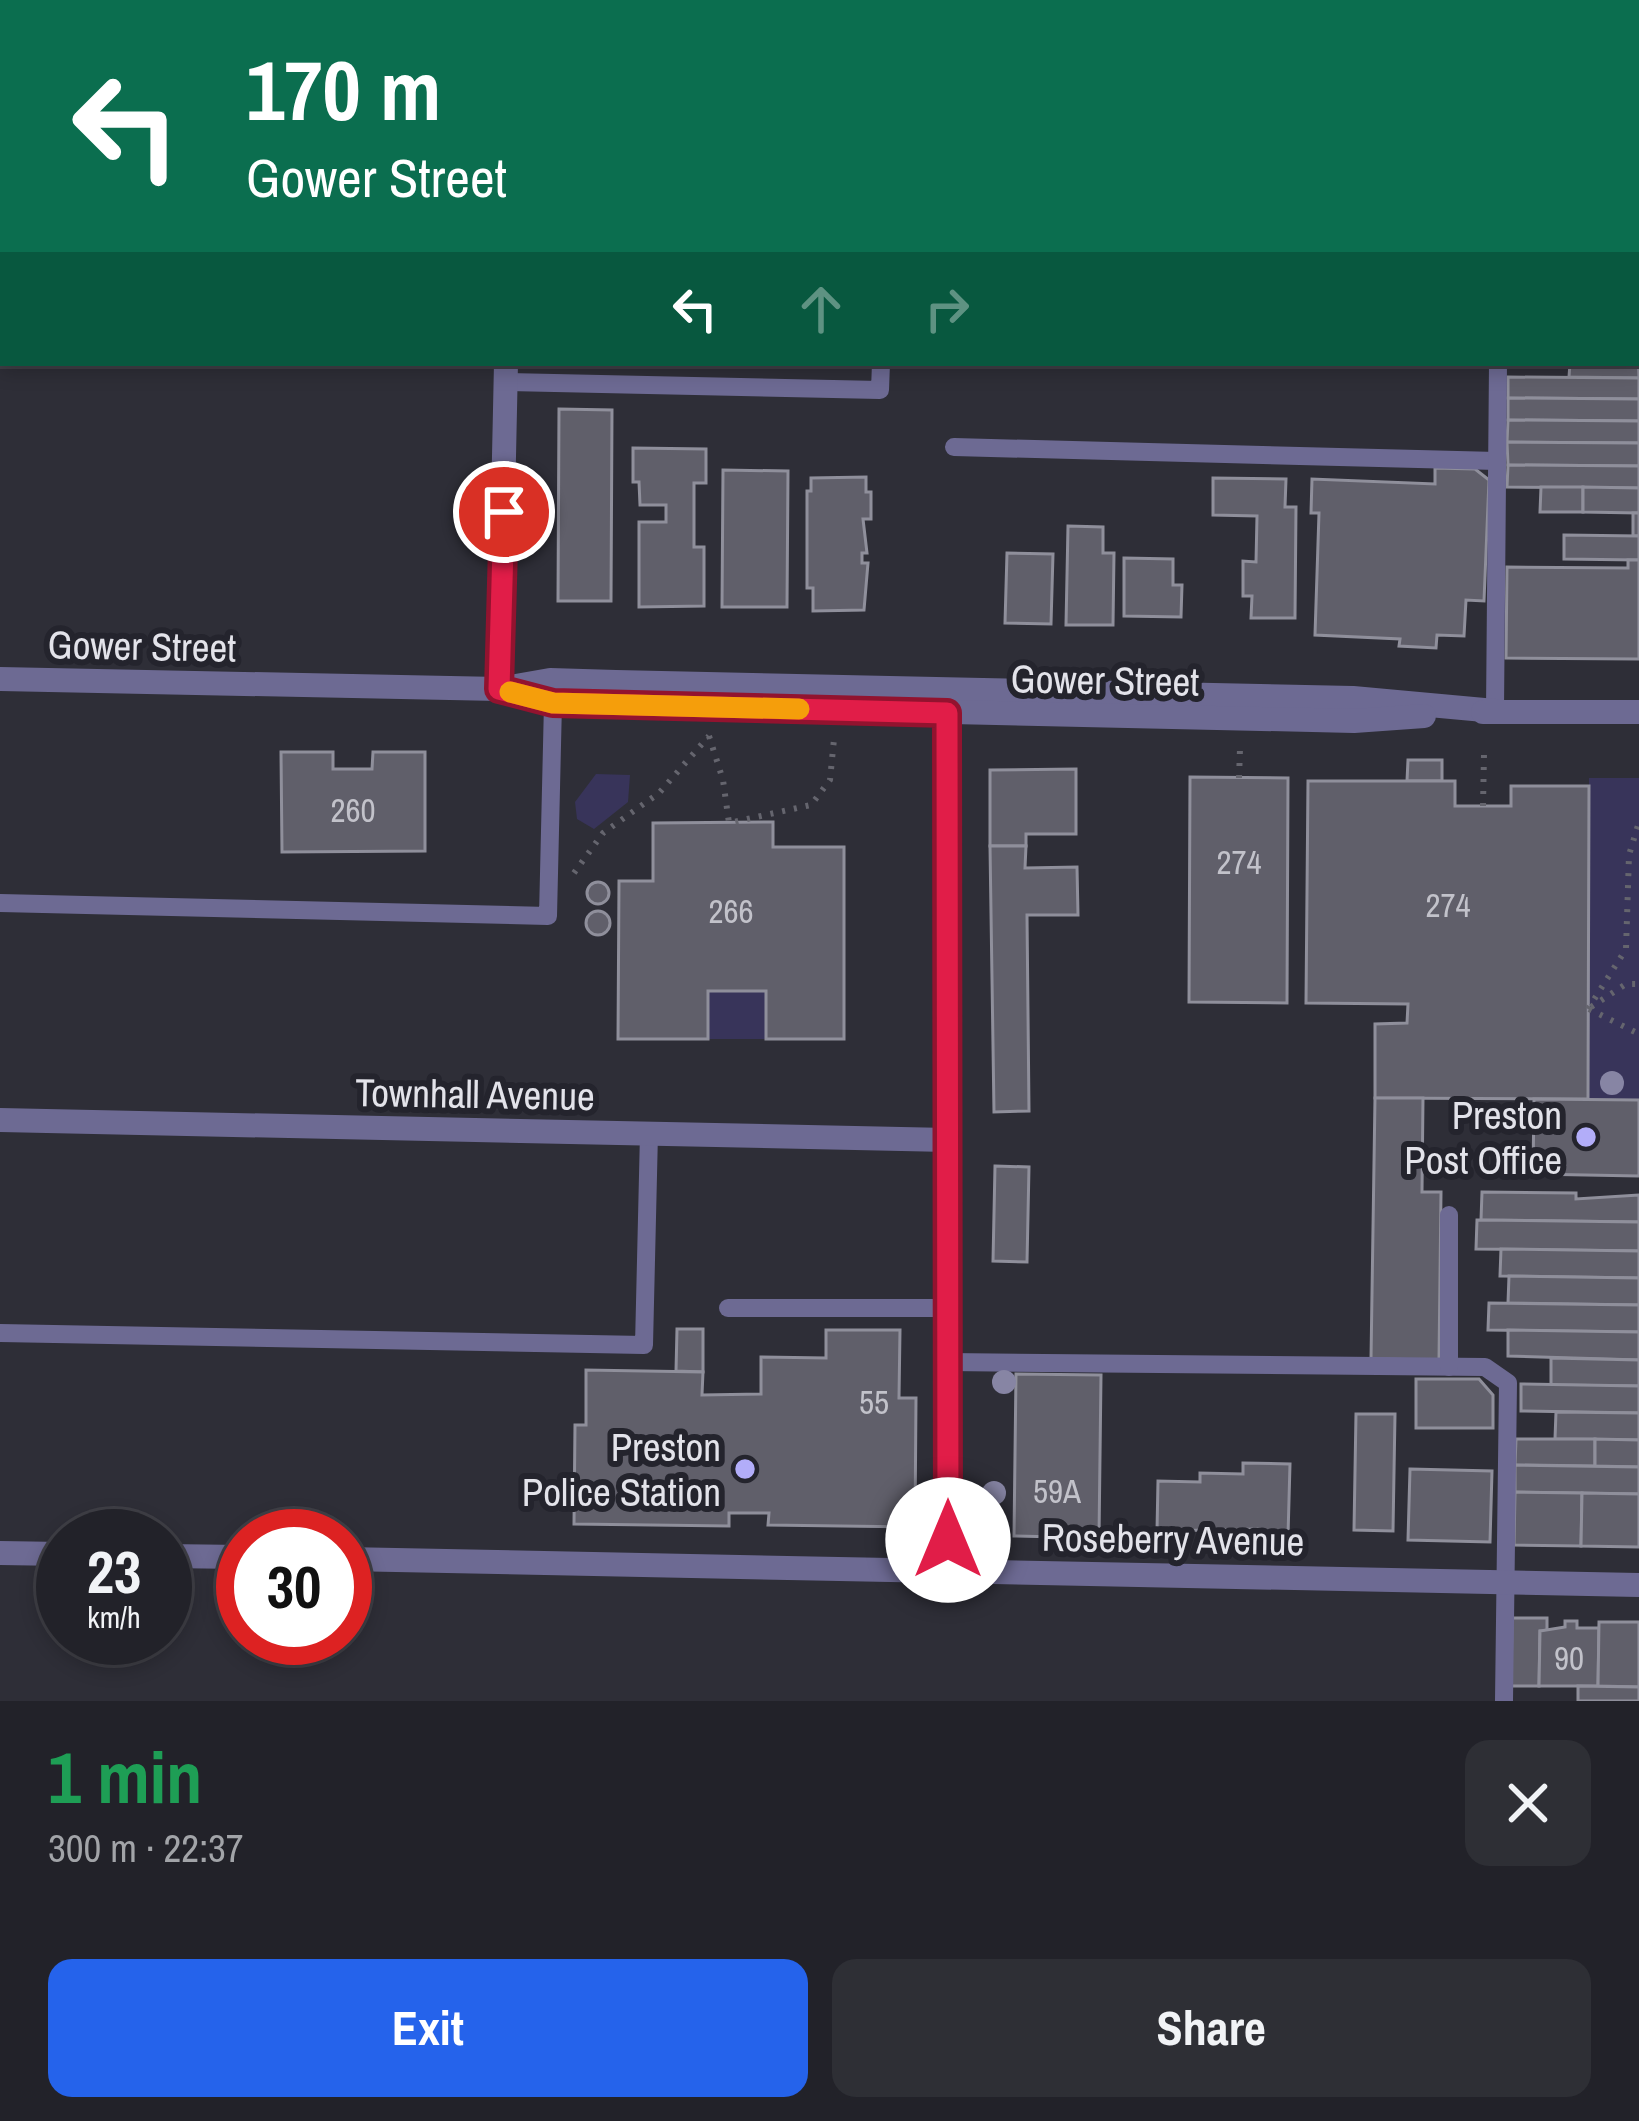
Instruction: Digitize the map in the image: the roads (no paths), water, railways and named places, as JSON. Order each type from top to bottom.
[{"type":"street","points":[[499,689],[506,373]]},
{"type":"street","name":"Gower Street","points":[[0,679],[499,689],[550,680],[1354,721],[1495,711],[1639,712]]},
{"type":"street","name":"Gower Street","points":[[499,689],[553,703],[947,701]]},
{"type":"street","points":[[947,701],[948,1570]]},
{"type":"street","name":"Townhall Avenue","points":[[0,1120],[948,1140]]},
{"type":"street","points":[[0,1552],[36,1553]]},
{"type":"street","name":"Roseberry Avenue","points":[[372,1559],[1639,1585]]},
{"type":"lane","points":[[506,373],[880,390],[881,366]]},
{"type":"lane","points":[[1495,711],[1498,366]]},
{"type":"lane","points":[[954,447],[1497,461]]},
{"type":"lane","points":[[0,903],[548,916],[553,703]]},
{"type":"lane","points":[[0,1333],[644,1345],[649,1133]]},
{"type":"lane","points":[[1449,1215],[1449,1367]]},
{"type":"lane","points":[[728,1308],[947,1308]]},
{"type":"lane","points":[[947,1362],[1485,1367],[1508,1383],[1504,1701]]},
{"type":"place","name":"Preston Post Office","points":[[1586,1137]]},
{"type":"place","name":"Preston Police Station","points":[[745,1469]]}]
